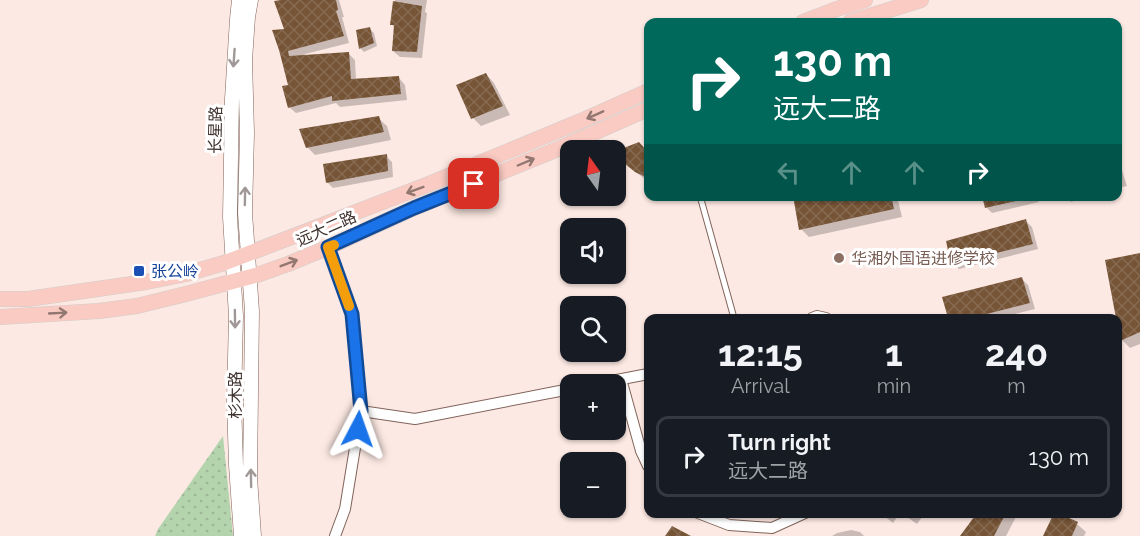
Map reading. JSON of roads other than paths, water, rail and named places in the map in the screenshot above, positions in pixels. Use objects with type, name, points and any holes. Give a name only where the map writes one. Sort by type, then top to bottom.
[{"type":"main road","name":"长星路","points":[[232,260],[230,217],[232,99],[239,0]]},
{"type":"main road","name":"长星路","points":[[249,254],[245,213],[247,134],[245,60],[250,0]]},
{"type":"main road","points":[[813,18],[865,0]]},
{"type":"main road","points":[[863,18],[921,0]]},
{"type":"main road","name":"远大二路","points":[[0,299],[28,299],[146,282],[186,274],[232,260],[429,184],[644,93]]},
{"type":"main road","name":"远大二路","points":[[0,316],[99,311],[138,306],[250,277],[288,264],[644,111]]},
{"type":"main road","name":"杉木路","points":[[249,254],[252,311],[250,477],[254,535]]},
{"type":"main road","name":"杉木路","points":[[232,260],[236,316],[235,422],[254,535]]},
{"type":"street","points":[[328,247],[352,314],[361,411],[345,509],[334,536]]},
{"type":"street","points":[[626,378],[644,375]]},
{"type":"street","points":[[361,411],[415,419],[560,391]]},
{"type":"street","points":[[626,397],[644,457]]},
{"type":"street","points":[[711,518],[729,525],[772,528],[795,518]]},
{"type":"lane","points":[[701,201],[733,314]]},
{"type":"place","name":"华湘外国语进修学校","points":[[839,258]]},
{"type":"place","name":"张公岭","points":[[139,271]]}]
